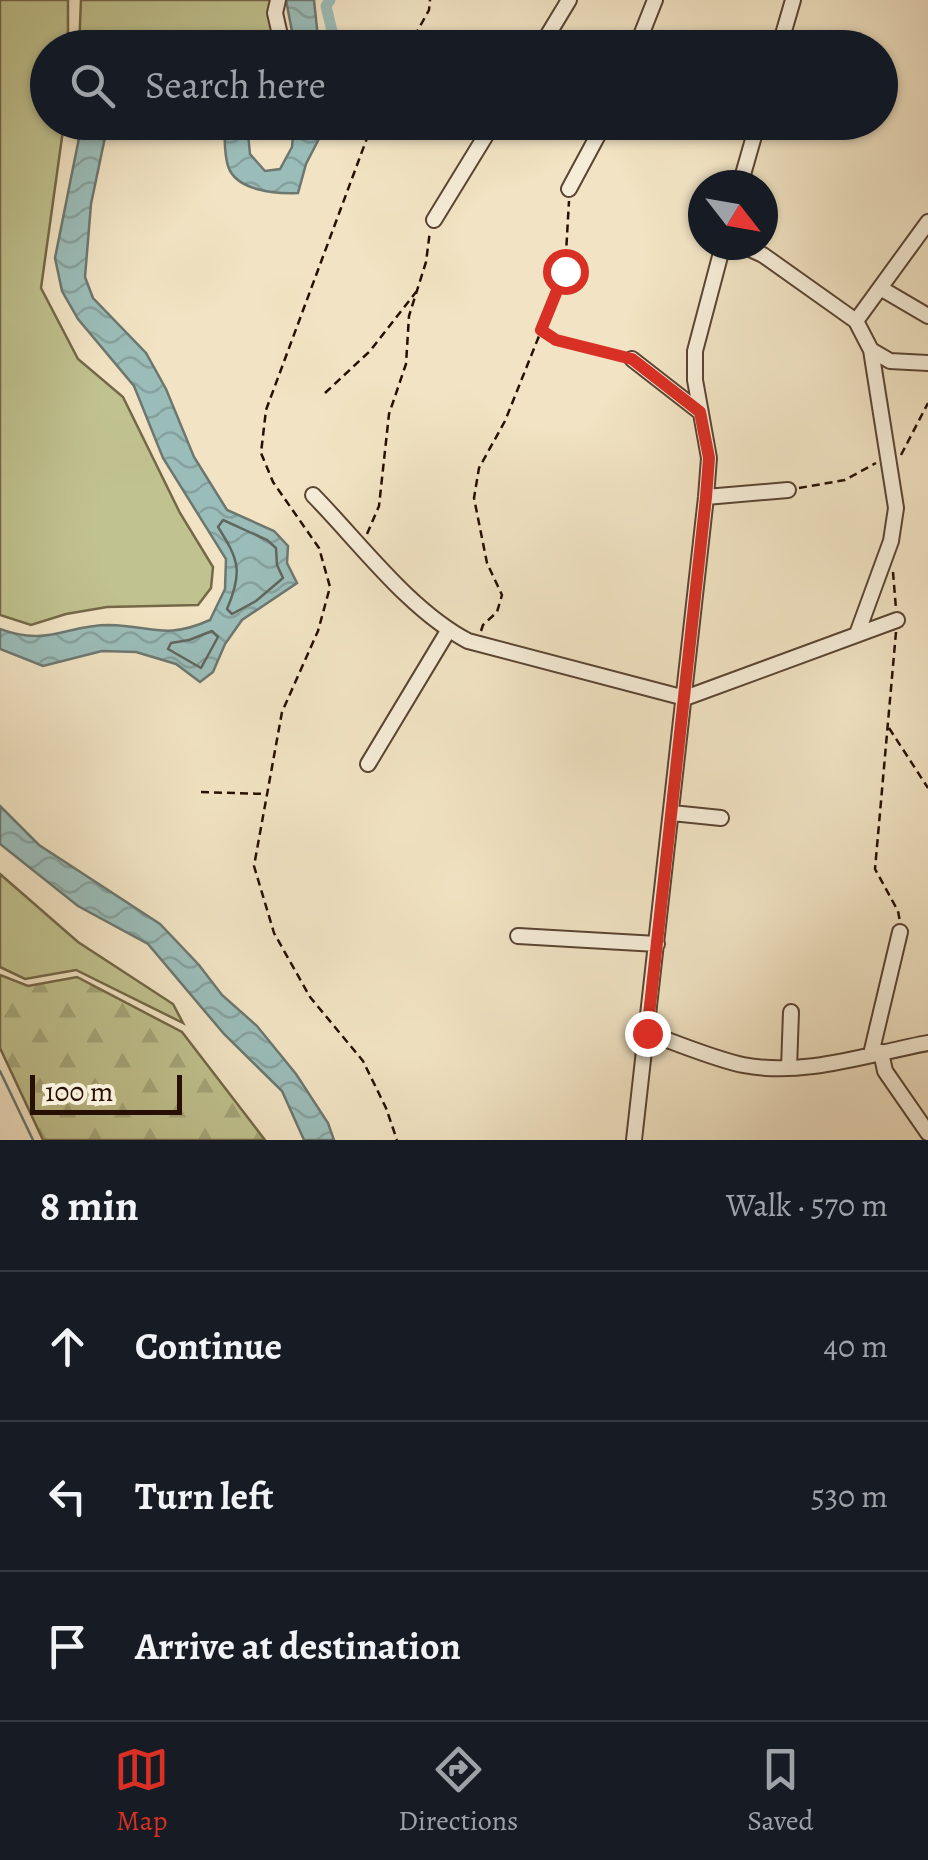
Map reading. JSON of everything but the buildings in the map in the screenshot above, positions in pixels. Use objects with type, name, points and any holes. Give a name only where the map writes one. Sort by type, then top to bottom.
[{"type":"street","points":[[278,0],[275,13],[278,30]]},
{"type":"street","points":[[551,30],[569,0]]},
{"type":"street","points":[[644,30],[656,0]]},
{"type":"street","points":[[784,30],[793,0]]},
{"type":"street","points":[[434,220],[483,140]]},
{"type":"street","points":[[569,189],[595,140]]},
{"type":"street","points":[[744,170],[753,140]]},
{"type":"street","points":[[856,321],[928,222]]},
{"type":"street","points":[[634,1140],[706,497],[709,458],[694,380],[695,351],[718,260]]},
{"type":"street","points":[[770,260],[856,321],[871,350],[896,508],[891,541],[857,634]]},
{"type":"street","points":[[882,289],[928,316]]},
{"type":"street","points":[[871,350],[890,360],[928,363]]},
{"type":"street","points":[[632,359],[700,412]]},
{"type":"street","points":[[706,497],[788,490]]},
{"type":"street","points":[[313,495],[426,613],[448,630],[479,644],[686,698],[897,620]]},
{"type":"street","points":[[368,764],[448,630]]},
{"type":"street","points":[[672,812],[721,818]]},
{"type":"street","points":[[900,932],[876,1053],[928,1133]]},
{"type":"street","points":[[518,936],[657,944]]},
{"type":"street","points":[[789,1068],[791,1012]]},
{"type":"street","points":[[647,1033],[742,1064],[789,1068],[812,1067],[928,1043]]},
{"type":"path","points":[[418,30],[430,0]]},
{"type":"path","points":[[366,140],[266,410],[261,454],[274,482],[320,548],[330,586],[318,631],[282,712],[254,866],[274,934],[310,997],[363,1061],[397,1140]]},
{"type":"path","points":[[479,644],[483,625],[497,612],[502,595],[487,563],[474,498],[479,468],[505,421],[565,271],[569,189]]},
{"type":"path","points":[[362,546],[379,506],[389,414],[406,364],[409,316],[434,220]]},
{"type":"path","points":[[325,393],[370,350],[417,290]]},
{"type":"path","points":[[541,330],[556,340],[632,359]]},
{"type":"path","points":[[890,474],[928,403]]},
{"type":"path","points":[[788,490],[845,480],[888,457]]},
{"type":"path","points":[[891,541],[897,620],[875,869],[898,911],[900,932]]},
{"type":"path","points":[[888,727],[928,788]]},
{"type":"path","points":[[201,792],[267,794]]},
{"type":"green space","points":[[0,0],[68,0],[68,30],[30,30],[30,140],[62,140],[41,288],[78,359],[123,397],[180,513],[213,567],[211,588],[198,605],[107,607],[31,625],[0,615]]},
{"type":"green space","points":[[81,0],[272,0],[272,30],[80,30]]},
{"type":"green space","points":[[0,874],[78,942],[173,1004],[183,1023],[76,970],[25,979],[0,967]]},
{"type":"green space","points":[[0,975],[28,986],[77,977],[182,1032],[265,1140],[43,1140],[0,1048]]},
{"type":"water","points":[[286,0],[314,0],[317,30],[292,30]]},
{"type":"water","points":[[79,140],[104,140],[91,204],[85,277],[93,298],[146,353],[166,389],[194,457],[227,510],[274,531],[288,546],[287,563],[297,583],[242,620],[225,644],[213,672],[200,682],[176,664],[136,652],[102,651],[43,666],[0,649],[0,629],[44,636],[109,625],[170,631],[195,626],[210,620],[225,589],[226,559],[163,458],[134,386],[78,319],[62,291],[55,258]]},
{"type":"water","points":[[225,140],[249,140],[250,154],[265,171],[280,169],[293,140],[318,140],[298,193],[248,186],[232,174]]},
{"type":"water","points":[[0,806],[39,845],[160,924],[222,995],[257,1026],[296,1074],[328,1123],[334,1140],[304,1140],[282,1091],[224,1034],[148,944],[78,906],[0,844]]},
{"type":"waterway","points":[[330,0],[326,6],[332,30]]},
{"type":"waterway","points":[[0,1071],[33,1140]]},
{"type":"route","points":[[565,271],[541,330],[556,340],[632,359],[700,412],[709,458],[647,1033]]}]
